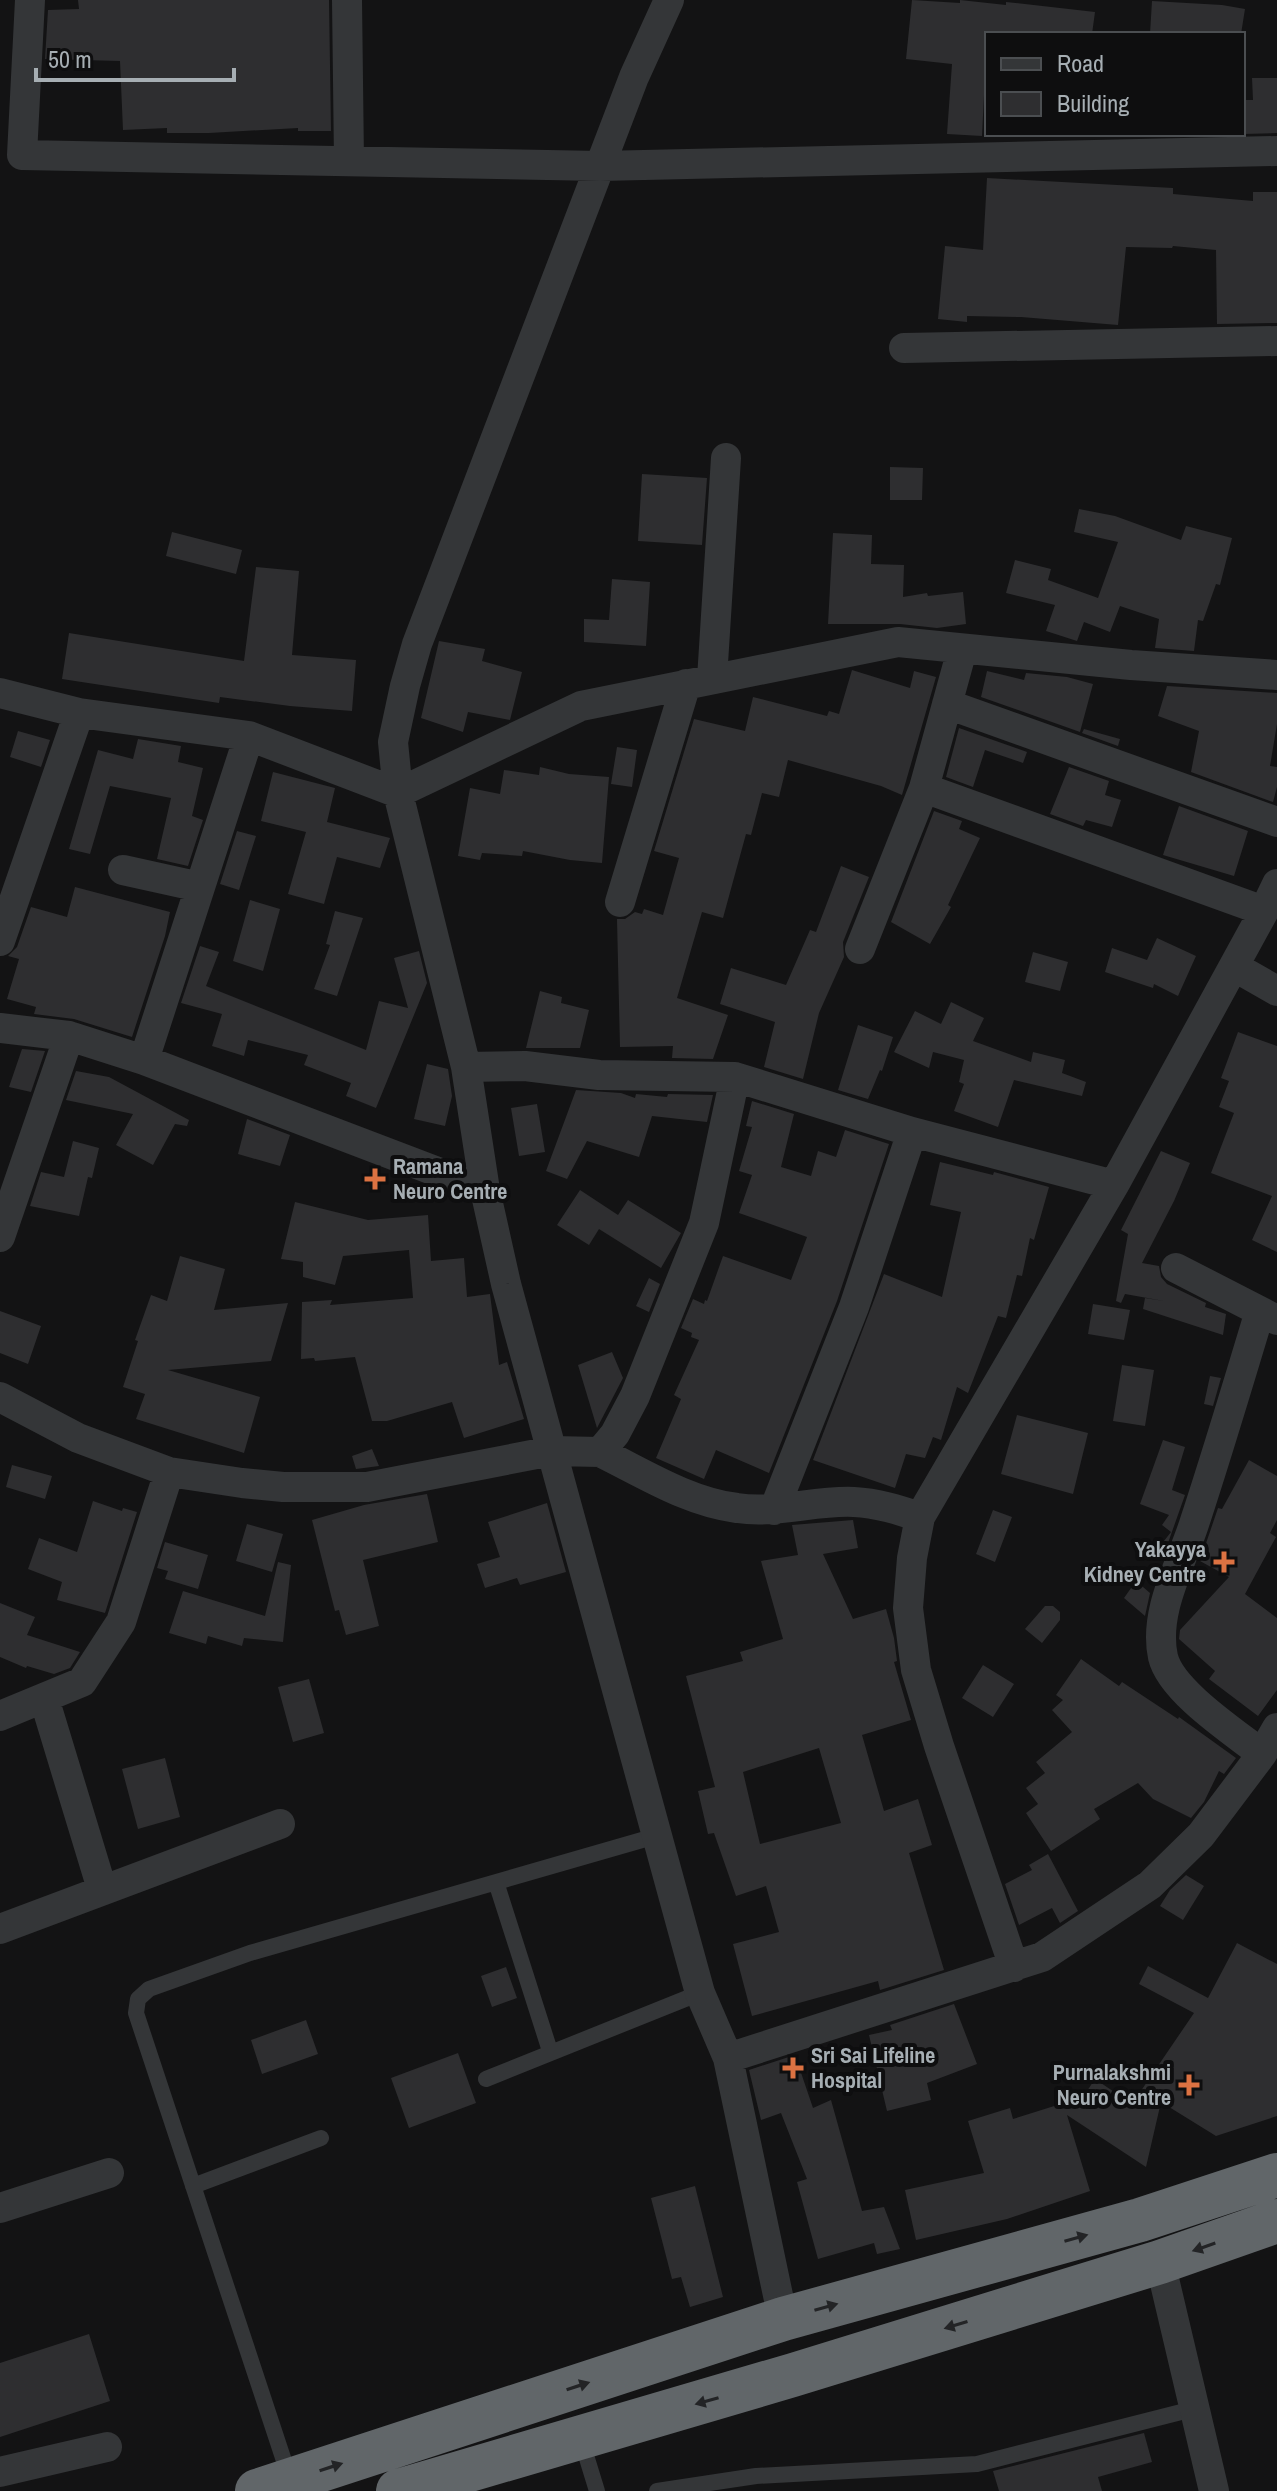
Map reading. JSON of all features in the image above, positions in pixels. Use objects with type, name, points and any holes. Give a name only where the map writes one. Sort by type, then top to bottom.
[{"type":"highway","points":[[274,2486],[783,2319],[1140,2220],[1277,2175]]},
{"type":"highway","points":[[398,2491],[1160,2262],[1277,2221]]},
{"type":"street","points":[[30,0],[11,154],[600,166],[1277,151]]},
{"type":"street","points":[[347,0],[349,161]]},
{"type":"street","points":[[669,0],[634,77],[417,644],[393,742],[398,793],[466,1067],[485,1190],[506,1284],[700,1993],[728,2058],[783,2319]]},
{"type":"street","points":[[904,348],[1277,341]]},
{"type":"street","points":[[620,902],[699,682],[726,458]]},
{"type":"street","points":[[0,693],[79,713],[249,736],[398,793],[581,706],[898,642],[962,650],[1276,667]]},
{"type":"street","points":[[860,949],[924,788],[962,650]]},
{"type":"street","points":[[947,704],[1277,822]]},
{"type":"street","points":[[0,941],[79,713]]},
{"type":"street","points":[[144,1060],[249,736]]},
{"type":"street","points":[[924,788],[1271,898],[1114,1185],[920,1517],[912,1558],[908,1608],[916,1670],[1014,1967]]},
{"type":"street","points":[[123,870],[200,887]]},
{"type":"street","points":[[1235,967],[1277,991]]},
{"type":"street","points":[[0,1028],[69,1036],[144,1060],[485,1190]]},
{"type":"street","points":[[0,1237],[69,1036]]},
{"type":"street","points":[[466,1067],[525,1066],[599,1075],[735,1077],[912,1132],[1114,1185]]},
{"type":"street","points":[[600,1452],[615,1434],[635,1396],[704,1223],[735,1077]]},
{"type":"street","points":[[774,1510],[854,1307],[912,1132]]},
{"type":"street","points":[[728,2058],[1042,1957],[1150,1885],[1201,1835],[1273,1737],[1177,1685],[1164,1658],[1162,1632],[1168,1597],[1268,1315],[1176,1268]]},
{"type":"street","points":[[2,1407],[169,1472],[283,1487],[367,1487],[552,1451],[600,1452],[681,1492],[736,1508],[774,1510],[854,1502],[888,1506],[920,1517]]},
{"type":"street","points":[[0,1716],[82,1682],[121,1622],[169,1472]]},
{"type":"street","points":[[44,1698],[102,1889]]},
{"type":"street","points":[[0,1929],[280,1824]]},
{"type":"street","points":[[0,2208],[109,2173]]},
{"type":"street","points":[[1160,2262],[1214,2491]]},
{"type":"street","points":[[0,2472],[107,2447]]},
{"type":"lane","points":[[274,2486],[193,2186],[136,2013],[138,1999],[149,1989],[250,1953],[656,1836]]},
{"type":"lane","points":[[496,1882],[550,2051]]},
{"type":"lane","points":[[486,2079],[700,1993]]},
{"type":"lane","points":[[193,2186],[321,2138]]},
{"type":"lane","points":[[657,2491],[756,2476],[977,2464],[1193,2409]]},
{"type":"lane","points":[[581,2438],[597,2491]]},
{"type":"building","points":[[78,0],[329,0],[331,131],[298,131],[298,128],[209,133],[167,133],[167,128],[123,130],[120,61],[45,59],[48,10],[79,9]]},
{"type":"building","points":[[912,0],[960,3],[960,0],[1006,5],[1006,2],[1095,12],[1092,32],[985,32],[982,136],[947,134],[952,64],[906,59]]},
{"type":"building","points":[[1152,1],[1245,9],[1241,32],[1150,32]]},
{"type":"building","points":[[1252,78],[1277,78],[1277,133],[1245,134],[1245,100],[1253,100]]},
{"type":"building","points":[[987,178],[1173,188],[1173,194],[1253,201],[1253,192],[1277,192],[1277,323],[1217,324],[1216,250],[1173,246],[1126,247],[1118,325],[1021,317],[967,316],[967,322],[938,319],[945,246],[983,250]]},
{"type":"building","points":[[890,467],[923,468],[922,500],[890,500]]},
{"type":"building","points":[[642,474],[707,478],[702,545],[638,541]]},
{"type":"building","points":[[1079,509],[1115,516],[1181,540],[1186,526],[1232,538],[1220,585],[1216,584],[1203,621],[1198,620],[1194,651],[1155,648],[1159,619],[1120,606],[1110,632],[1084,622],[1077,641],[1046,631],[1055,605],[1006,593],[1015,560],[1051,569],[1048,580],[1098,598],[1118,542],[1074,532]]},
{"type":"building","points":[[172,532],[242,550],[236,574],[166,556]]},
{"type":"building","points":[[833,533],[872,535],[871,564],[904,565],[903,597],[963,592],[966,624],[937,628],[900,624],[828,624]]},
{"type":"building","points":[[256,567],[299,571],[292,655],[356,660],[352,711],[220,697],[219,703],[62,679],[69,633],[244,661]]},
{"type":"building","points":[[612,579],[650,582],[646,646],[584,642],[584,619],[609,620]]},
{"type":"building","points":[[439,641],[485,649],[482,661],[522,672],[510,720],[468,712],[463,732],[421,718]]},
{"type":"building","points":[[852,670],[910,688],[914,671],[936,677],[902,795],[881,786],[788,760],[779,797],[762,793],[751,835],[746,834],[723,918],[702,912],[677,998],[728,1015],[713,1059],[672,1058],[673,1046],[620,1047],[617,919],[625,919],[635,912],[642,914],[644,909],[663,915],[679,858],[654,851],[694,719],[745,731],[753,697],[827,716],[829,711],[839,714]]},
{"type":"building","points":[[987,671],[1024,680],[1026,673],[1067,677],[1093,684],[1080,732],[981,697]]},
{"type":"building","points":[[1167,686],[1277,693],[1277,724],[1270,766],[1277,767],[1273,802],[1191,772],[1199,731],[1158,716]]},
{"type":"building","points":[[959,728],[1027,752],[1023,763],[985,750],[973,787],[946,777]]},
{"type":"building","points":[[1084,729],[1120,739],[1118,746],[1082,733]]},
{"type":"building","points":[[18,731],[50,740],[41,767],[10,757]]},
{"type":"building","points":[[138,739],[181,746],[178,762],[203,768],[192,816],[203,820],[188,866],[157,859],[171,798],[110,786],[90,854],[69,849],[98,750],[133,759]]},
{"type":"building","points":[[617,747],[637,750],[632,787],[611,784]]},
{"type":"building","points":[[540,767],[569,774],[609,777],[602,863],[523,851],[522,856],[482,853],[480,860],[458,856],[470,788],[500,794],[504,770],[539,775]]},
{"type":"building","points":[[1069,767],[1109,781],[1105,795],[1121,800],[1112,827],[1086,820],[1083,826],[1050,814]]},
{"type":"building","points":[[273,772],[335,788],[327,822],[390,838],[380,868],[337,857],[324,904],[288,894],[306,832],[261,821]]},
{"type":"building","points":[[1179,806],[1248,831],[1234,876],[1163,855]]},
{"type":"building","points":[[934,811],[962,821],[959,829],[980,838],[948,905],[951,907],[930,944],[891,922]]},
{"type":"building","points":[[237,831],[256,836],[239,890],[220,884]]},
{"type":"building","points":[[841,866],[869,877],[843,942],[844,957],[819,1013],[803,1079],[764,1067],[775,1022],[720,1004],[731,968],[786,985],[810,930],[816,932]]},
{"type":"building","points":[[75,887],[170,912],[132,1037],[74,1019],[34,1014],[36,1007],[7,999],[19,959],[8,956],[17,947],[31,907],[67,917]]},
{"type":"building","points":[[250,900],[280,909],[263,971],[233,961]]},
{"type":"building","points":[[335,911],[363,918],[337,996],[314,989],[330,945],[326,944]]},
{"type":"building","points":[[1157,938],[1196,956],[1178,996],[1154,984],[1153,988],[1105,972],[1112,948],[1147,960]]},
{"type":"building","points":[[200,946],[219,952],[206,986],[366,1050],[379,1001],[408,1008],[394,958],[419,951],[427,983],[376,1108],[346,1096],[351,1083],[304,1065],[308,1055],[248,1040],[244,1056],[212,1046],[222,1014],[181,1003]]},
{"type":"building","points":[[1033,952],[1068,962],[1060,991],[1025,982]]},
{"type":"building","points":[[540,991],[562,997],[561,1003],[589,1010],[580,1048],[526,1048]]},
{"type":"building","points":[[951,1002],[984,1018],[973,1041],[1031,1062],[1033,1052],[1065,1060],[1062,1073],[1086,1082],[1082,1096],[1014,1080],[998,1127],[954,1111],[964,1084],[959,1082],[964,1060],[933,1052],[929,1068],[894,1052],[915,1011],[941,1024]]},
{"type":"building","points":[[858,1025],[893,1037],[882,1071],[868,1099],[838,1090]]},
{"type":"building","points":[[1238,1032],[1277,1046],[1277,1252],[1252,1240],[1272,1196],[1211,1173],[1234,1113],[1219,1107],[1229,1081],[1221,1078]]},
{"type":"building","points":[[22,1049],[45,1051],[31,1092],[9,1087]]},
{"type":"building","points":[[427,1064],[448,1069],[452,1096],[445,1126],[414,1119]]},
{"type":"building","points":[[76,1071],[109,1077],[189,1120],[187,1126],[175,1124],[153,1165],[116,1145],[133,1114],[66,1100]]},
{"type":"building","points":[[576,1090],[621,1093],[635,1098],[636,1094],[667,1097],[668,1094],[713,1095],[707,1122],[652,1116],[639,1157],[587,1141],[567,1179],[546,1171]]},
{"type":"building","points":[[752,1101],[794,1114],[781,1167],[811,1176],[818,1151],[836,1157],[845,1130],[889,1144],[837,1301],[769,1473],[716,1450],[704,1479],[656,1458],[681,1399],[674,1395],[699,1340],[681,1328],[693,1299],[704,1304],[707,1301],[723,1256],[791,1280],[807,1237],[739,1213],[752,1175],[739,1171],[752,1127],[746,1126]]},
{"type":"building","points":[[537,1104],[545,1152],[519,1156],[511,1108]]},
{"type":"building","points":[[247,1119],[290,1135],[280,1166],[238,1154]]},
{"type":"building","points":[[73,1141],[99,1148],[79,1216],[30,1206],[41,1172],[64,1177]]},
{"type":"building","points":[[1161,1151],[1190,1163],[1142,1263],[1159,1266],[1161,1277],[1167,1284],[1206,1303],[1205,1307],[1226,1314],[1223,1335],[1143,1309],[1145,1298],[1164,1301],[1125,1294],[1121,1303],[1116,1301],[1128,1234],[1121,1230]]},
{"type":"building","points":[[940,1162],[1049,1187],[1034,1240],[1030,1238],[1022,1276],[1017,1275],[1006,1318],[998,1316],[968,1393],[957,1387],[941,1440],[933,1437],[925,1458],[906,1454],[895,1488],[813,1460],[884,1274],[942,1297],[961,1212],[930,1205]]},
{"type":"building","points":[[580,1190],[618,1215],[628,1200],[681,1233],[661,1268],[599,1229],[589,1245],[557,1225]]},
{"type":"building","points":[[295,1202],[368,1220],[428,1215],[431,1261],[464,1258],[467,1297],[490,1294],[499,1365],[507,1362],[524,1419],[464,1438],[452,1402],[387,1421],[372,1421],[355,1357],[315,1361],[314,1358],[301,1359],[302,1302],[332,1300],[330,1305],[413,1298],[409,1250],[343,1256],[335,1285],[303,1277],[303,1262],[281,1259]]},
{"type":"building","points":[[180,1256],[225,1269],[214,1310],[288,1303],[271,1361],[168,1370],[260,1397],[244,1453],[136,1419],[145,1394],[123,1387],[151,1295],[167,1301]]},
{"type":"building","points":[[649,1278],[660,1284],[649,1312],[636,1306]]},
{"type":"building","points":[[1093,1304],[1130,1310],[1124,1340],[1088,1334]]},
{"type":"building","points":[[0,1311],[41,1326],[28,1364],[0,1353]]},
{"type":"building","points":[[612,1352],[623,1378],[597,1428],[578,1365]]},
{"type":"building","points":[[1122,1365],[1154,1370],[1145,1426],[1113,1421]]},
{"type":"building","points":[[1210,1376],[1221,1378],[1213,1406],[1204,1404]]},
{"type":"building","points":[[1017,1415],[1088,1433],[1073,1494],[1001,1474]]},
{"type":"building","points":[[1163,1440],[1185,1447],[1172,1490],[1185,1495],[1168,1543],[1164,1541],[1171,1532],[1162,1525],[1169,1515],[1140,1504]]},
{"type":"building","points":[[372,1449],[379,1466],[356,1469],[352,1456]]},
{"type":"building","points":[[1249,1460],[1277,1476],[1277,1520],[1270,1533],[1276,1537],[1245,1594],[1277,1618],[1277,1690],[1258,1716],[1209,1679],[1215,1671],[1179,1639],[1180,1630],[1229,1577],[1200,1561],[1218,1508],[1222,1509]]},
{"type":"building","points":[[12,1465],[52,1476],[45,1499],[6,1487]]},
{"type":"building","points":[[427,1494],[438,1542],[363,1560],[379,1626],[346,1635],[339,1610],[335,1611],[312,1520],[364,1505]]},
{"type":"building","points":[[93,1501],[122,1511],[123,1508],[137,1512],[105,1613],[57,1600],[62,1582],[28,1569],[39,1538],[77,1552]]},
{"type":"building","points":[[547,1503],[566,1572],[520,1585],[517,1578],[485,1588],[477,1564],[500,1557],[488,1522]]},
{"type":"building","points":[[993,1510],[1012,1517],[995,1562],[976,1554]]},
{"type":"building","points":[[853,1520],[858,1548],[823,1554],[853,1619],[886,1609],[894,1638],[897,1661],[894,1662],[911,1720],[862,1735],[884,1811],[918,1799],[932,1845],[909,1853],[944,1970],[880,1990],[878,1981],[752,2016],[733,1944],[779,1932],[766,1886],[736,1896],[714,1833],[708,1834],[698,1791],[715,1787],[686,1676],[743,1661],[740,1652],[783,1639],[761,1561],[798,1555],[792,1525]],"holes":[[[819,1748],[841,1823],[760,1844],[743,1772]]]},
{"type":"building","points":[[247,1524],[283,1534],[272,1572],[236,1561]]},
{"type":"building","points":[[165,1542],[208,1555],[198,1589],[165,1579],[168,1571],[157,1568]]},
{"type":"building","points":[[278,1562],[291,1565],[283,1642],[244,1638],[242,1646],[208,1636],[206,1644],[169,1633],[183,1591],[265,1616]]},
{"type":"building","points":[[1136,1581],[1150,1593],[1145,1616],[1124,1598]]},
{"type":"building","points":[[0,1603],[35,1617],[27,1635],[80,1652],[70,1668],[54,1674],[26,1668],[0,1657]]},
{"type":"building","points":[[1045,1606],[1053,1606],[1060,1612],[1060,1620],[1042,1643],[1025,1629]]},
{"type":"building","points":[[1081,1659],[1119,1686],[1122,1682],[1179,1717],[1236,1758],[1224,1774],[1219,1771],[1204,1802],[1191,1818],[1153,1799],[1138,1783],[1094,1809],[1100,1819],[1051,1851],[1026,1813],[1038,1804],[1026,1788],[1045,1773],[1036,1762],[1072,1732],[1052,1710],[1063,1700],[1056,1695]]},
{"type":"building","points":[[983,1665],[1014,1684],[993,1717],[962,1698]]},
{"type":"building","points":[[309,1679],[324,1733],[293,1742],[278,1687]]},
{"type":"building","points":[[165,1758],[180,1817],[138,1829],[122,1769]]},
{"type":"building","points":[[1048,1854],[1078,1911],[1060,1923],[1052,1908],[1019,1925],[1005,1884],[1032,1870],[1029,1865]]},
{"type":"building","points":[[1186,1875],[1204,1886],[1183,1920],[1160,1906],[1170,1890]]},
{"type":"building","points":[[1237,1943],[1277,1964],[1277,2116],[1216,2136],[1161,2102],[1146,2167],[1067,2115],[1090,2191],[1007,2219],[916,2240],[905,2190],[984,2173],[968,2121],[1010,2108],[1013,2119],[1083,2097],[1095,2079],[1132,2104],[1194,2013],[1139,1984],[1148,1966],[1208,1998]]},
{"type":"building","points":[[506,1967],[517,1998],[492,2007],[481,1976]]},
{"type":"building","points":[[954,2004],[977,2064],[927,2083],[931,2100],[887,2111],[869,2035],[892,2030],[890,2025]]},
{"type":"building","points":[[306,2020],[318,2054],[262,2074],[251,2040]]},
{"type":"building","points":[[458,2053],[476,2103],[409,2128],[391,2078]]},
{"type":"building","points":[[795,2055],[813,2108],[831,2100],[862,2211],[884,2207],[900,2249],[877,2254],[874,2243],[818,2259],[797,2182],[807,2179],[781,2113],[761,2120],[749,2070]]},
{"type":"building","points":[[695,2186],[723,2297],[690,2307],[681,2277],[672,2279],[651,2198]]},
{"type":"building","points":[[89,2334],[110,2401],[0,2437],[0,2363]]},
{"type":"building","points":[[1144,2433],[1152,2462],[1098,2477],[1102,2491],[999,2491],[993,2471]]},
{"type":"place","name":"Ramana Neuro Centre","points":[[375,1179]]},
{"type":"place","name":"Yakayya Kidney Centre","points":[[1224,1562]]},
{"type":"place","name":"Sri Sai Lifeline Hospital","points":[[793,2068]]},
{"type":"place","name":"Purnalakshmi Neuro Centre","points":[[1189,2085]]}]
